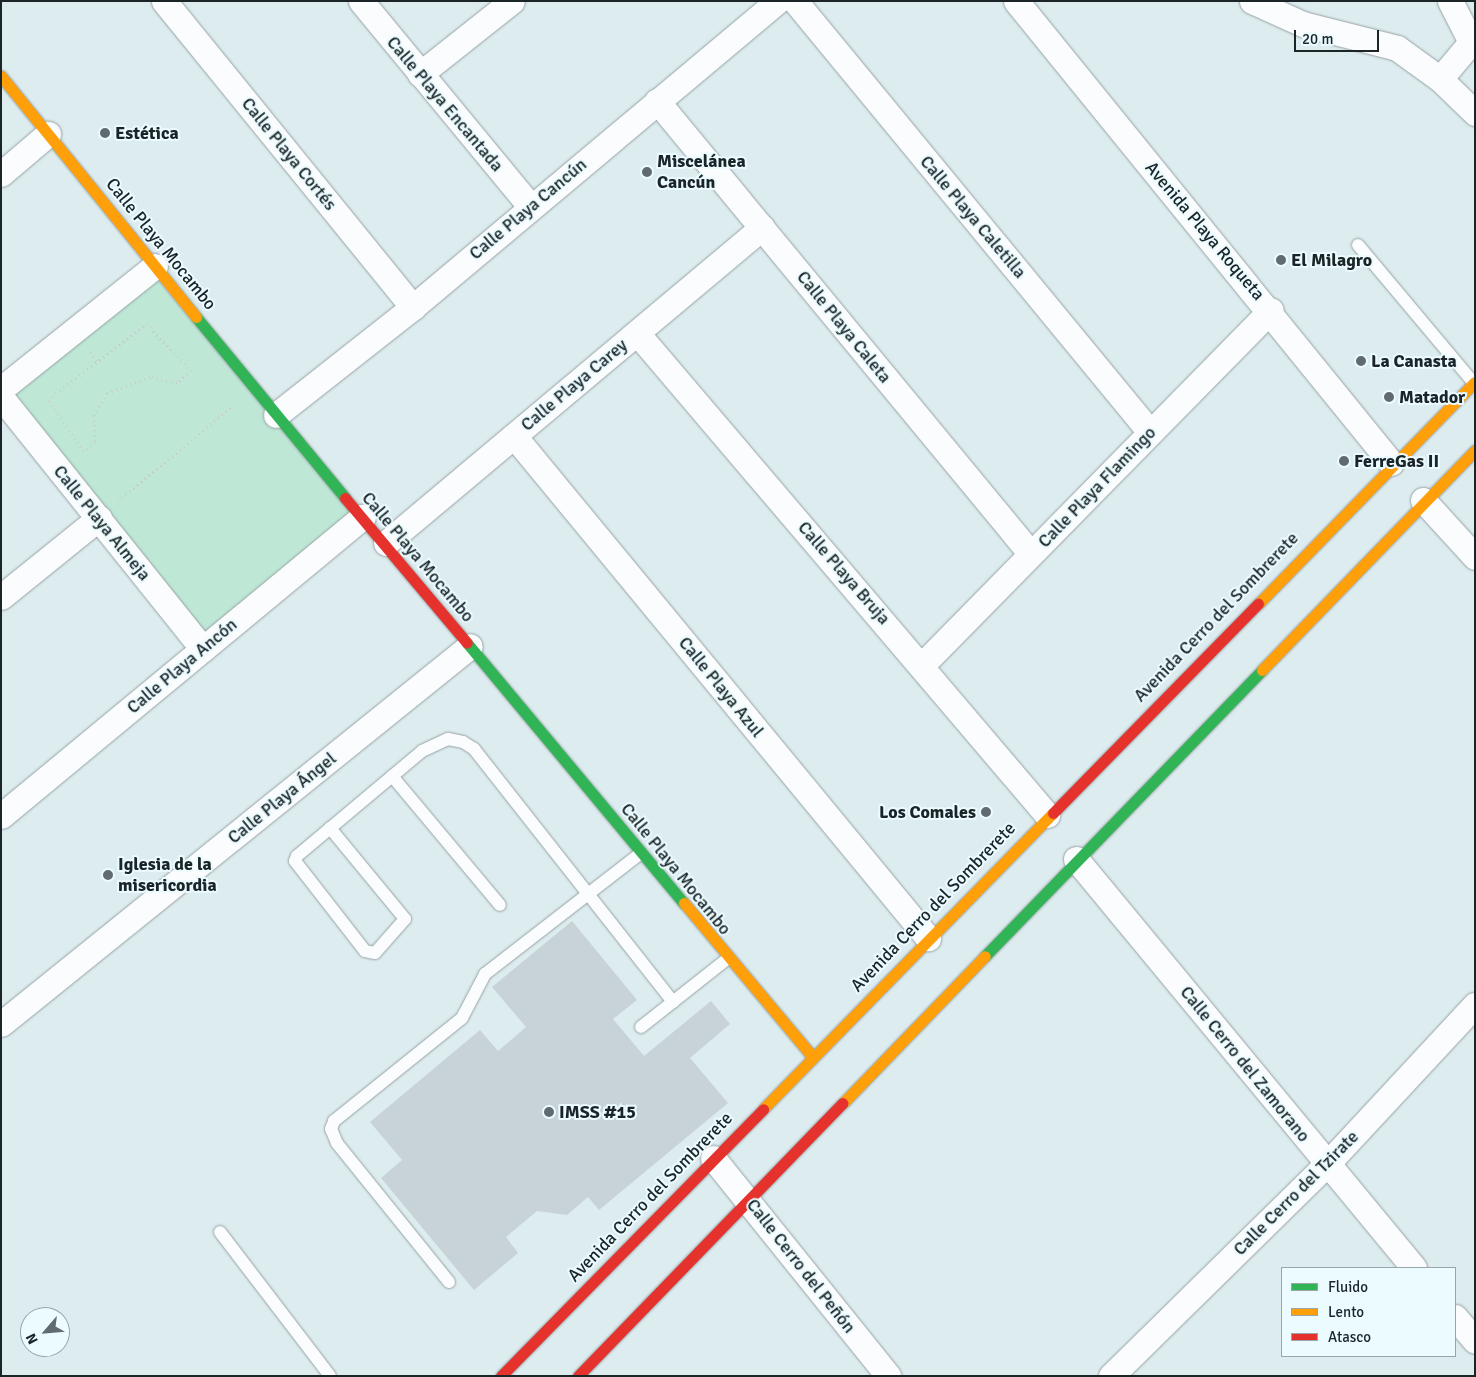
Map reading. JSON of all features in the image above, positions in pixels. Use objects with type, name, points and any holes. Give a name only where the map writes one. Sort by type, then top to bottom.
[{"type":"main road","name":"Calle Playa Mocambo","points":[[1,76],[256,387],[276,415],[386,543],[727,959],[812,1056]]},
{"type":"main road","name":"Avenida Cerro del Sombrerete","points":[[500,1376],[1391,463],[1475,382]]},
{"type":"main road","points":[[578,1376],[1423,500],[1475,450]]},
{"type":"street","name":"Calle Playa Cortés","points":[[164,1],[413,307]]},
{"type":"street","name":"Calle Playa Encantada","points":[[361,1],[530,206]]},
{"type":"street","points":[[420,74],[512,1]]},
{"type":"street","name":"Calle Playa Cancún","points":[[276,415],[413,307],[530,206],[778,1]]},
{"type":"street","name":"Calle Playa Caletilla","points":[[795,1],[1150,432]]},
{"type":"street","name":"Avenida Playa Roqueta","points":[[1016,1],[1271,310],[1391,463]]},
{"type":"street","points":[[1252,1],[1303,24],[1397,48],[1440,79],[1475,113]]},
{"type":"street","points":[[1440,79],[1473,43],[1450,1]]},
{"type":"street","name":"Calle Playa Caleta","points":[[657,101],[1031,554]]},
{"type":"street","points":[[1,174],[48,134]]},
{"type":"street","name":"Calle Playa Carey","points":[[386,543],[762,228]]},
{"type":"street","points":[[1,389],[155,266]]},
{"type":"street","name":"Calle Playa Flamingo","points":[[923,664],[1271,310]]},
{"type":"street","name":"Calle Playa Bruja","points":[[637,333],[923,664],[1047,815]]},
{"type":"street","name":"Calle Playa Almeja","points":[[1,397],[202,649]]},
{"type":"street","name":"Calle Playa Azul","points":[[514,436],[928,938]]},
{"type":"street","points":[[1423,500],[1475,557]]},
{"type":"street","name":"Calle Playa Ancón","points":[[1,816],[363,516]]},
{"type":"street","points":[[1,597],[98,518]]},
{"type":"street","name":"Calle Playa Ángel","points":[[1,1024],[470,646]]},
{"type":"street","name":"Calle Cerro del Zamorano","points":[[1076,859],[1413,1267]]},
{"type":"street","name":"Calle Cerro del Tzirate","points":[[1111,1376],[1327,1164],[1475,1005]]},
{"type":"street","name":"Calle Cerro del Peñón","points":[[713,1158],[749,1199],[888,1376]]},
{"type":"street","points":[[1456,1318],[1475,1341]]},
{"type":"lane","points":[[1358,245],[1475,382]]},
{"type":"lane","points":[[330,828],[405,919],[375,953],[364,951],[295,861],[330,828],[422,751],[448,739],[463,742],[474,749],[673,1002]]},
{"type":"lane","points":[[392,776],[500,905]]},
{"type":"lane","points":[[449,1282],[337,1143],[331,1129],[334,1121],[462,1018],[484,974],[641,853]]},
{"type":"lane","points":[[641,1027],[727,959]]},
{"type":"lane","points":[[220,1232],[330,1376]]},
{"type":"path","points":[[146,324],[191,370],[177,383],[150,377],[107,393],[94,415],[95,442],[84,451],[48,400],[146,324]]},
{"type":"path","points":[[98,518],[256,387]]},
{"type":"green space","points":[[154,276],[355,516],[208,639],[7,399]]},
{"type":"building","name":"IMSS #15","points":[[572,921],[637,1000],[613,1019],[644,1056],[711,1001],[730,1024],[690,1058],[728,1103],[599,1210],[588,1197],[567,1215],[537,1211],[506,1237],[518,1253],[474,1290],[381,1178],[402,1160],[370,1122],[480,1030],[498,1051],[526,1027],[492,987]]},
{"type":"traffic: fast","points":[[196,317],[345,498]]},
{"type":"traffic: fast","points":[[467,643],[684,903]]},
{"type":"traffic: fast","points":[[985,956],[1262,670]]},
{"type":"traffic: slow","points":[[1,76],[196,317]]},
{"type":"traffic: slow","points":[[1258,604],[1475,382]]},
{"type":"traffic: slow","points":[[1262,670],[1475,450]]},
{"type":"traffic: slow","points":[[763,1109],[1053,813]]},
{"type":"traffic: slow","points":[[684,903],[812,1056]]},
{"type":"traffic: slow","points":[[843,1103],[985,956]]},
{"type":"traffic: jam","points":[[345,498],[467,643]]},
{"type":"traffic: jam","points":[[1053,813],[1258,604]]},
{"type":"traffic: jam","points":[[578,1376],[843,1103]]},
{"type":"traffic: jam","points":[[501,1376],[763,1109]]},
{"type":"place","name":"Estética","points":[[105,133]]},
{"type":"place","name":"Miscelánea Cancún","points":[[647,172]]},
{"type":"place","name":"El Milagro","points":[[1281,260]]},
{"type":"place","name":"La Canasta","points":[[1361,361]]},
{"type":"place","name":"Matador","points":[[1389,397]]},
{"type":"place","name":"FerreGas II","points":[[1344,461]]},
{"type":"place","name":"Los Comales","points":[[986,812]]},
{"type":"place","name":"Iglesia de la misericordia","points":[[108,875]]},
{"type":"place","name":"IMSS #15","points":[[549,1112]]}]
